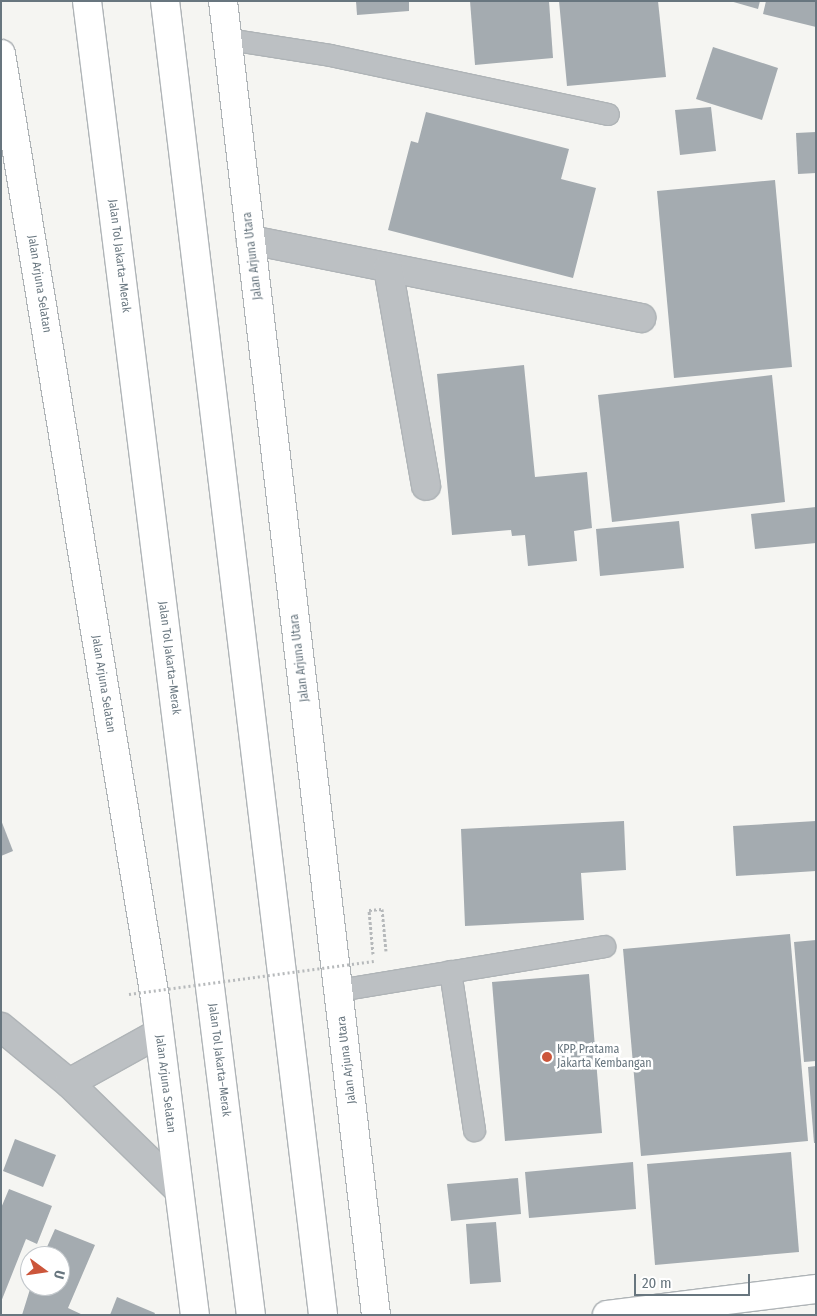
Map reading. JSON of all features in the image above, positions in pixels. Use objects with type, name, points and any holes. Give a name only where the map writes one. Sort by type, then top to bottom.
[{"type":"main road","name":"Jalan Tol Jakarta–Merak","points":[[87,1],[251,1315]]},
{"type":"main road","points":[[165,1],[323,1315]]},
{"type":"main road","name":"Jalan Arjuna Utara","points":[[223,1],[376,1315]]},
{"type":"main road","name":"Jalan Arjuna Selatan","points":[[1,54],[159,1033],[195,1315]]},
{"type":"main road","points":[[608,1315],[816,1289]]},
{"type":"street","points":[[251,240],[641,318]]},
{"type":"street","points":[[388,268],[426,486]]},
{"type":"street","points":[[1,1027],[80,1076],[179,1190]]},
{"type":"street","points":[[80,1076],[159,1033]]},
{"type":"lane","points":[[228,39],[330,55],[608,114]]},
{"type":"lane","points":[[338,990],[604,946]]},
{"type":"lane","points":[[450,972],[474,1130]]},
{"type":"path","points":[[129,994],[374,961],[369,910],[382,909],[387,958]]},
{"type":"building","points":[[356,1],[409,1],[409,11],[357,15]]},
{"type":"building","points":[[470,1],[549,1],[553,58],[475,65]]},
{"type":"building","points":[[559,1],[658,1],[666,77],[567,86]]},
{"type":"building","points":[[730,1],[760,1],[758,9]]},
{"type":"building","points":[[766,1],[816,1],[816,27],[763,14]]},
{"type":"building","points":[[713,47],[778,68],[762,120],[696,99]]},
{"type":"building","points":[[711,107],[716,151],[680,155],[675,110]]},
{"type":"building","points":[[426,112],[569,149],[561,179],[596,188],[573,278],[388,230],[411,141],[418,143]]},
{"type":"building","points":[[816,132],[816,173],[798,174],[796,133]]},
{"type":"building","points":[[775,180],[792,367],[674,378],[657,191]]},
{"type":"building","points":[[524,365],[535,477],[587,472],[592,528],[574,531],[577,561],[528,566],[525,535],[512,536],[511,530],[452,535],[437,374]]},
{"type":"building","points":[[772,375],[785,502],[612,522],[598,395]]},
{"type":"building","points":[[816,507],[816,543],[755,549],[751,514]]},
{"type":"building","points":[[679,521],[684,568],[600,576],[596,529]]},
{"type":"building","points":[[1,820],[13,851],[1,856]]},
{"type":"building","points":[[624,821],[626,870],[581,873],[584,920],[465,926],[461,829]]},
{"type":"building","points":[[816,821],[816,871],[736,876],[733,826]]},
{"type":"building","points":[[790,934],[808,1141],[641,1156],[623,949]]},
{"type":"building","points":[[816,940],[816,1061],[804,1062],[794,942]]},
{"type":"building","name":"KPP Pratama Jakarta Kembangan","points":[[589,974],[602,1133],[505,1141],[492,982]]},
{"type":"building","points":[[816,1066],[816,1143],[814,1143],[808,1067]]},
{"type":"building","points":[[15,1139],[56,1155],[43,1187],[3,1171]]},
{"type":"building","points":[[791,1152],[799,1252],[655,1265],[647,1164]]},
{"type":"building","points":[[633,1162],[636,1209],[529,1218],[525,1172]]},
{"type":"building","points":[[518,1178],[521,1214],[451,1221],[447,1184]]},
{"type":"building","points":[[9,1189],[52,1206],[37,1244],[26,1239],[23,1246],[20,1246],[20,1254],[1,1302],[1,1208]]},
{"type":"building","points":[[496,1222],[501,1282],[470,1284],[466,1224]]},
{"type":"building","points":[[55,1229],[95,1245],[68,1308],[83,1315],[22,1315],[28,1296],[70,1296],[70,1246],[47,1246]]},
{"type":"building","points":[[117,1297],[155,1313],[154,1315],[110,1315]]},
{"type":"place","name":"KPP Pratama Jakarta Kembangan","points":[[547,1057]]}]
